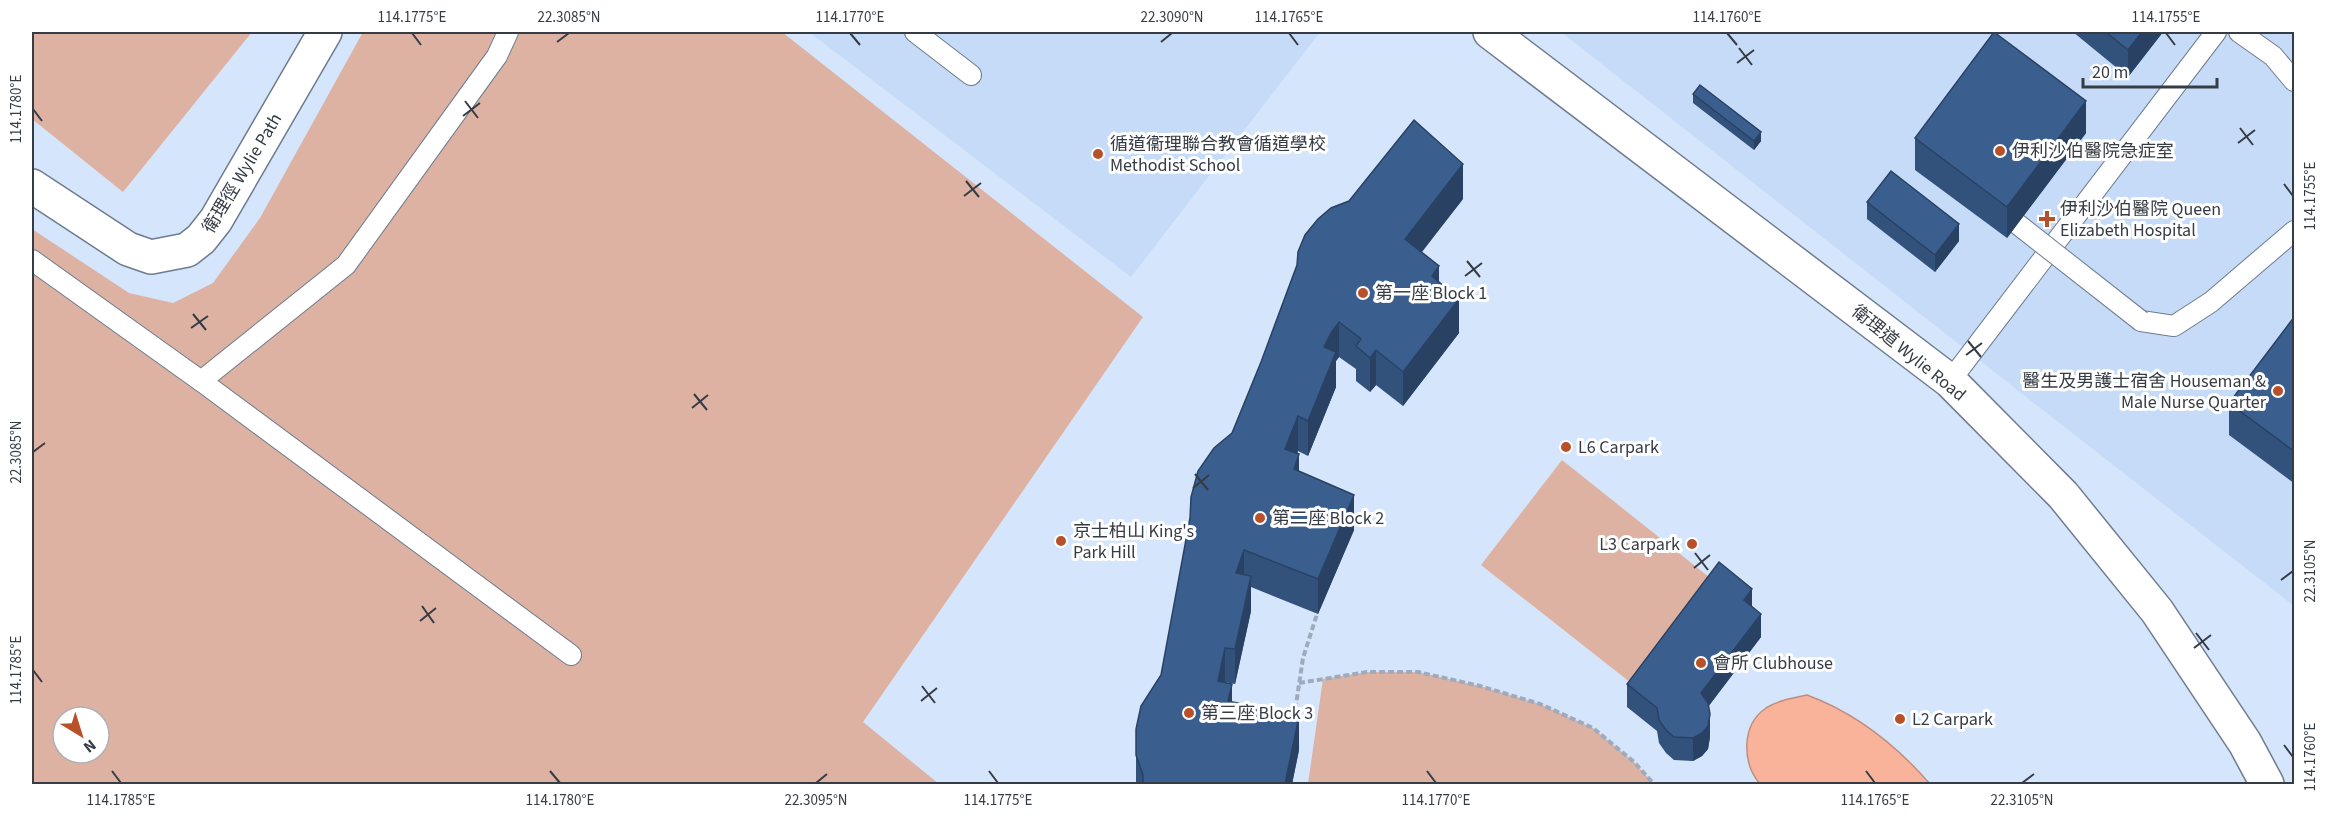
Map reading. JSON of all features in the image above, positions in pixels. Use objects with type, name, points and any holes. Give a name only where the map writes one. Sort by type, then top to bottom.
[{"type":"street","name":"衛理徑 Wylie Path","points":[[32,186],[128,249],[151,257],[187,250],[201,239],[216,220],[325,32]]},
{"type":"street","name":"衛理道 Wylie Road","points":[[1490,32],[1950,381],[2063,495],[2157,611],[2245,743],[2267,784]]},
{"type":"lane","points":[[201,381],[346,265],[497,57],[508,32]]},
{"type":"lane","points":[[915,32],[971,75]]},
{"type":"lane","points":[[1950,381],[2216,32]]},
{"type":"lane","points":[[2239,32],[2273,56],[2295,81]]},
{"type":"lane","points":[[2011,219],[2141,321],[2174,326],[2211,302],[2295,231]]},
{"type":"lane","points":[[32,260],[201,381],[571,655]]},
{"type":"path","points":[[1293,726],[1303,658],[1317,614]]},
{"type":"path","points":[[1299,683],[1367,672],[1418,672],[1480,686],[1540,704],[1593,728],[1634,762],[1654,784]]},
{"type":"shaded area","points":[[32,32],[252,32],[123,192],[32,119]]},
{"type":"shaded area","points":[[363,32],[782,32],[1143,317],[863,722],[939,784],[32,784],[32,229],[129,293],[173,303],[213,283],[260,218]]},
{"type":"shaded area","name":"循道衞理聯合教會循道學校 Methodist School","points":[[809,32],[1320,32],[1131,277]]},
{"type":"shaded area","name":"伊利沙伯醫院 Queen Elizabeth Hospital","points":[[1561,32],[2294,32],[2294,606],[2039,407]]},
{"type":"shaded area","points":[[1562,460],[1719,585],[1640,690],[1481,565]]},
{"type":"shaded area","points":[[1367,672],[1418,672],[1480,686],[1540,704],[1593,728],[1634,762],[1654,784],[1308,784],[1323,679]]},
{"type":"shaded area","points":[[1807,695],[1842,711],[1874,732],[1903,756],[1930,784],[1760,784],[1747,755],[1748,734],[1752,724],[1758,715],[1771,705]]},
{"type":"building","name":"伊利沙伯醫院急症室","points":[[1994,32],[2086,101],[2007,207],[1915,138]]},
{"type":"building","points":[[2106,32],[2142,32],[2128,50]]},
{"type":"building","points":[[1700,85],[1761,132],[1754,141],[1693,94]]},
{"type":"building","points":[[1414,120],[1463,164],[1405,239],[1439,266],[1432,276],[1459,299],[1403,372],[1376,350],[1370,358],[1356,346],[1361,339],[1339,322],[1324,347],[1336,352],[1308,421],[1298,416],[1285,449],[1299,454],[1294,469],[1354,495],[1318,579],[1244,550],[1236,573],[1251,576],[1235,649],[1225,648],[1218,681],[1232,684],[1228,701],[1299,716],[1285,784],[1143,784],[1143,775],[1136,755],[1136,729],[1141,706],[1161,675],[1190,518],[1191,497],[1198,471],[1214,448],[1232,433],[1297,265],[1298,252],[1305,235],[1331,208],[1349,201]]},
{"type":"building","points":[[1891,171],[1959,224],[1935,255],[1867,202]]},
{"type":"building","points":[[2295,316],[2295,452],[2229,403]]},
{"type":"building","name":"會所 Clubhouse","points":[[1719,562],[1752,589],[1744,600],[1761,614],[1701,693],[1708,703],[1710,714],[1708,726],[1693,738],[1674,737],[1659,720],[1657,708],[1627,684]]},
{"type":"place","name":"伊利沙伯醫院急症室","points":[[2000,151]]},
{"type":"place","name":"循道衞理聯合教會循道學校 Methodist School","points":[[1098,154]]},
{"type":"place","name":"伊利沙伯醫院 Queen Elizabeth Hospital","points":[[2047,219]]},
{"type":"place","name":"第一座 Block 1","points":[[1363,293]]},
{"type":"place","name":"醫生及男護士宿舍 Houseman & Male Nurse Quarter","points":[[2278,391]]},
{"type":"place","name":"L6 Carpark","points":[[1566,447]]},
{"type":"place","name":"第二座 Block 2","points":[[1260,518]]},
{"type":"place","name":"京士柏山 King's Park Hill","points":[[1061,541]]},
{"type":"place","name":"L3 Carpark","points":[[1692,544]]},
{"type":"place","name":"會所 Clubhouse","points":[[1701,663]]},
{"type":"place","name":"第三座 Block 3","points":[[1189,713]]},
{"type":"place","name":"L2 Carpark","points":[[1900,719]]}]
